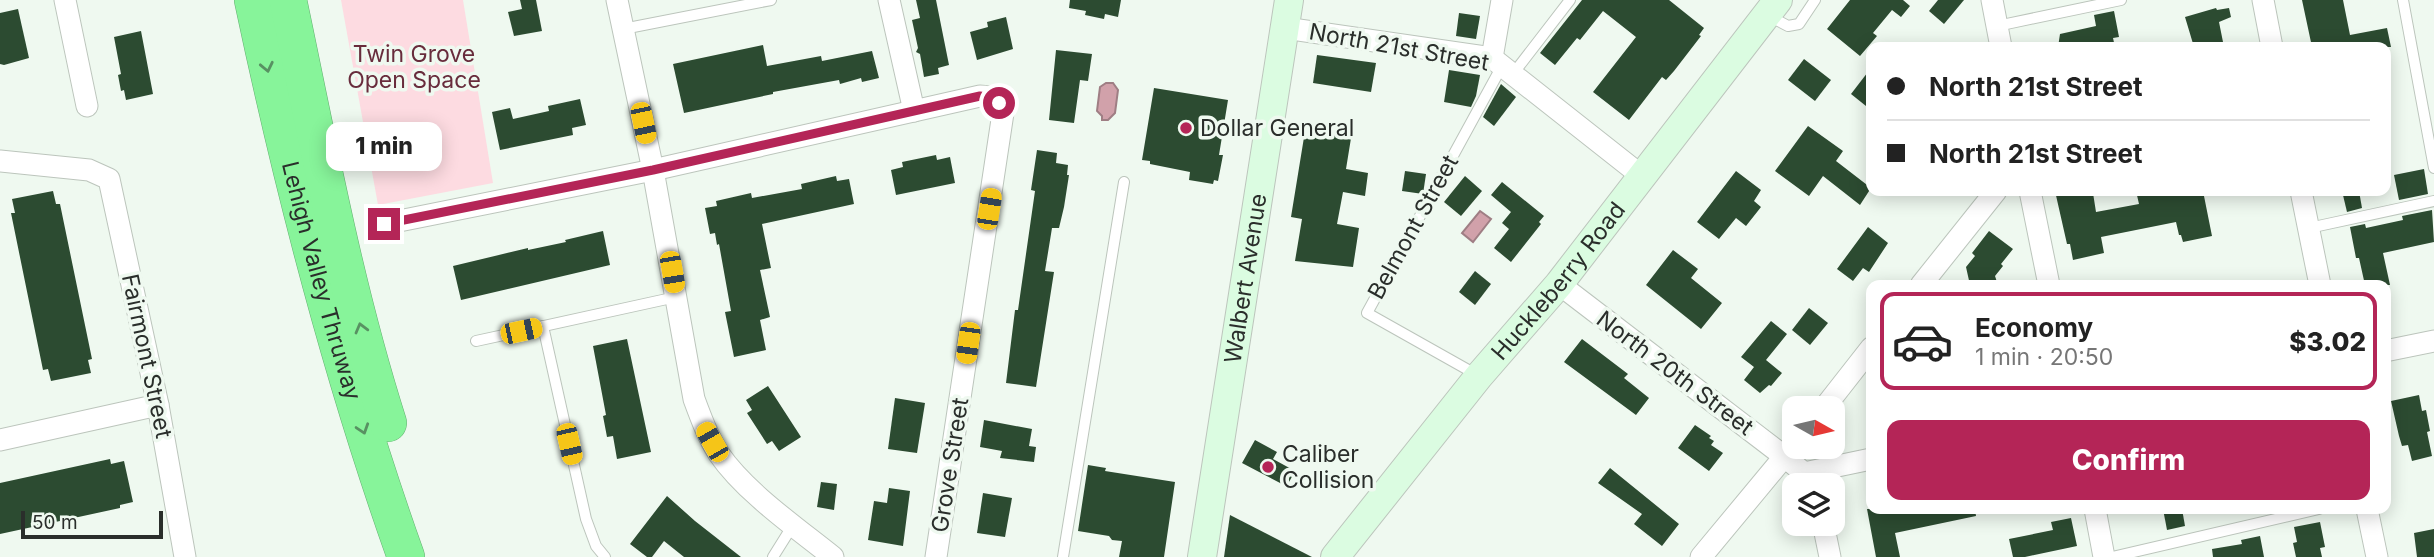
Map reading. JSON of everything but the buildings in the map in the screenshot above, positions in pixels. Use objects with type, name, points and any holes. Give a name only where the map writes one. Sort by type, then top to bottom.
[{"type":"highway","name":"Lehigh Valley Thruway","points":[[253,0],[300,208],[327,309],[406,557]]},
{"type":"highway","name":"Lehigh Valley Thruway","points":[[288,0],[355,309],[381,402],[432,557]]},
{"type":"street","points":[[65,0],[87,106]]},
{"type":"street","points":[[617,0],[653,170],[694,399],[705,428],[720,455],[739,479],[833,557]]},
{"type":"street","points":[[384,224],[653,170],[915,111],[889,0]]},
{"type":"street","name":"Walbert Avenue","points":[[1202,557],[1289,0]]},
{"type":"street","name":"Belmont Street","points":[[1502,0],[1502,66]]},
{"type":"street","points":[[1992,0],[2000,42]]},
{"type":"street","points":[[2263,0],[2271,42]]},
{"type":"street","name":"Huckleberry Road","points":[[1335,557],[1479,376],[1559,284],[1772,7]]},
{"type":"street","name":"North 21st Street","points":[[1285,28],[1502,66],[1643,177]]},
{"type":"street","name":"Grove Street","points":[[915,111],[980,96],[992,98],[999,103],[1003,113],[936,557]]},
{"type":"street","name":"Fairmont Street","points":[[0,161],[89,170],[104,175],[111,185],[158,405],[185,557]]},
{"type":"street","points":[[1925,280],[1992,196]]},
{"type":"street","points":[[2031,196],[2048,280]]},
{"type":"street","points":[[2302,196],[2319,280]]},
{"type":"street","name":"North 20th Street","points":[[1559,284],[1782,446]]},
{"type":"street","points":[[2391,350],[2434,341]]},
{"type":"street","points":[[1833,396],[1866,354]]},
{"type":"street","points":[[0,440],[158,405]]},
{"type":"street","points":[[1701,557],[1782,459]]},
{"type":"street","name":"North 20th Street","points":[[1827,473],[1866,461]]},
{"type":"street","points":[[2096,514],[2104,557]]},
{"type":"street","points":[[2368,514],[2377,557]]},
{"type":"street","points":[[1826,536],[1830,557]]},
{"type":"lane","points":[[623,30],[771,0]]},
{"type":"lane","points":[[1502,66],[1570,0]]},
{"type":"lane","points":[[1772,7],[1788,26],[1798,24],[1815,0]]},
{"type":"lane","points":[[1997,26],[2121,0]]},
{"type":"lane","points":[[2403,0],[2434,168]]},
{"type":"lane","name":"Belmont Street","points":[[1479,376],[1367,313],[1502,66]]},
{"type":"lane","points":[[1063,557],[1124,182]]},
{"type":"lane","points":[[2309,228],[2434,201]]},
{"type":"lane","points":[[476,341],[677,298]]},
{"type":"lane","points":[[543,326],[586,519],[596,546],[605,557]]},
{"type":"lane","points":[[2112,557],[2297,514]]},
{"type":"lane","points":[[773,557],[793,525]]},
{"type":"green space","name":"Twin Grove Open Space","points":[[341,0],[463,0],[493,183],[378,205]]},
{"type":"shaded area","points":[[1113,83],[1118,90],[1115,113],[1108,120],[1102,120],[1097,111],[1100,87]]},
{"type":"shaded area","points":[[1480,211],[1491,219],[1473,242],[1462,233]]},
{"type":"place","name":"Dollar General","points":[[1186,128]]},
{"type":"place","name":"Caliber Collision","points":[[1268,467]]},
{"type":"route","points":[[384,224],[653,170],[980,96],[992,98],[999,103]]}]
